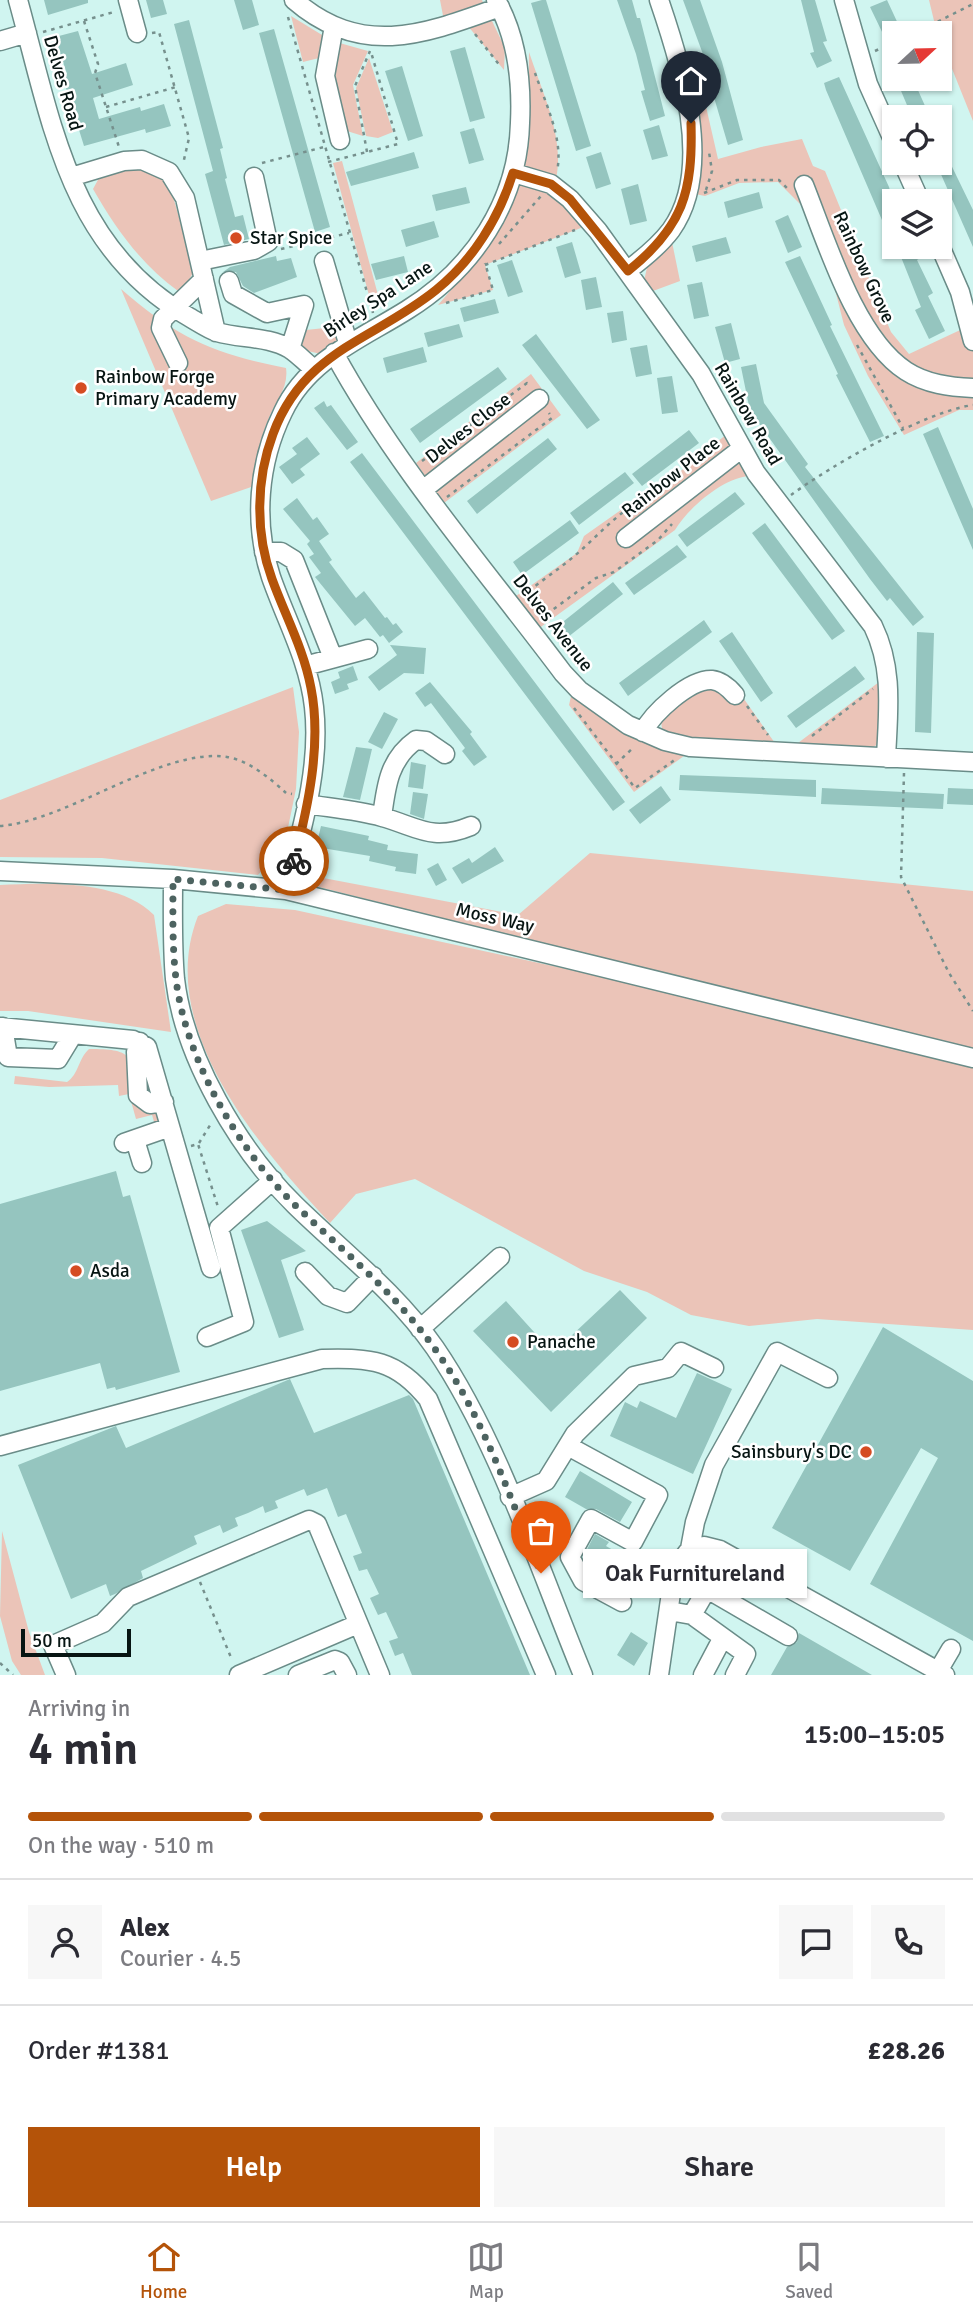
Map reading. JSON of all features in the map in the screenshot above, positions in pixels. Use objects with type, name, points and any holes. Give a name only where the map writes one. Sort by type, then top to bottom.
[{"type":"street","name":"Delves Road","points":[[18,0],[45,101],[71,177],[94,228],[107,247],[145,287],[173,307],[216,332],[263,340],[289,349],[314,369]]},
{"type":"street","points":[[628,271],[671,230],[687,191],[691,123],[684,83],[659,0]]},
{"type":"street","points":[[844,0],[859,57],[882,113]]},
{"type":"street","points":[[290,7],[362,37],[385,38],[463,20],[498,3]]},
{"type":"street","name":"Birley Spa Lane","points":[[286,890],[307,799],[315,730],[305,666],[264,552],[260,514],[268,450],[284,409],[314,369],[341,348],[436,290],[458,269],[493,223],[513,173],[520,120],[517,61],[498,3]]},
{"type":"street","points":[[129,4],[137,33]]},
{"type":"street","points":[[332,143],[325,76],[334,26]]},
{"type":"street","points":[[0,41],[28,35]]},
{"type":"street","points":[[71,177],[124,161],[156,164],[175,179],[185,198],[216,332]]},
{"type":"street","name":"Rainbow Road","points":[[513,173],[551,184],[570,199],[592,224],[701,374],[741,449],[873,626],[885,654],[889,678],[895,759]]},
{"type":"street","points":[[178,363],[161,328],[166,313],[202,270],[268,242],[254,177]]},
{"type":"street","name":"Rainbow Grove","points":[[797,187],[874,338],[890,357],[924,381],[973,388]]},
{"type":"street","points":[[946,259],[960,292],[973,341]]},
{"type":"street","name":"Delves Avenue","points":[[324,261],[341,348],[356,394],[424,489],[579,690],[645,733],[690,747],[973,762]]},
{"type":"street","points":[[229,281],[233,294],[267,313],[304,305],[289,349]]},
{"type":"street","points":[[263,340],[267,313]]},
{"type":"street","name":"Delves Close","points":[[424,489],[539,400]]},
{"type":"street","name":"Rainbow Place","points":[[626,538],[741,449]]},
{"type":"street","points":[[264,552],[281,552],[295,560],[333,658]]},
{"type":"street","points":[[305,666],[368,649]]},
{"type":"street","points":[[645,733],[669,702],[701,681],[721,682],[735,695]]},
{"type":"street","points":[[382,817],[386,782],[400,754],[416,740],[426,741],[445,754]]},
{"type":"street","points":[[307,799],[438,834],[451,834],[471,826]]},
{"type":"street","name":"Moss Way","points":[[0,871],[173,879],[286,890],[973,1058]]},
{"type":"street","points":[[173,879],[176,979],[180,1004],[198,1057],[222,1107],[293,1204],[373,1276],[420,1329],[467,1402],[510,1497],[583,1675]]},
{"type":"street","points":[[72,1036],[58,1059],[8,1056],[2,1027],[140,1042],[150,1053],[211,1268]]},
{"type":"street","points":[[142,1163],[130,1141],[170,1128]]},
{"type":"street","points":[[207,1337],[244,1322],[219,1228],[273,1180]]},
{"type":"street","points":[[420,1329],[500,1258]]},
{"type":"street","points":[[305,1272],[328,1296],[347,1303],[373,1276]]},
{"type":"street","points":[[510,1497],[546,1481],[568,1446],[634,1376],[668,1368],[681,1352],[714,1368]]},
{"type":"street","points":[[659,1675],[680,1562],[690,1549],[695,1522],[714,1465],[777,1352],[828,1378]]},
{"type":"street","points":[[0,1446],[322,1359],[358,1358],[388,1364],[413,1380],[428,1399],[546,1675]]},
{"type":"street","points":[[568,1446],[659,1495],[633,1542],[591,1519],[570,1557],[583,1581],[622,1602]]},
{"type":"street","points":[[66,1675],[53,1644],[103,1623],[128,1597],[309,1520],[317,1524],[380,1675]]},
{"type":"street","points":[[690,1549],[704,1546],[720,1549],[942,1673],[951,1649]]},
{"type":"street","points":[[692,1615],[707,1589],[788,1636]]},
{"type":"street","points":[[669,1611],[692,1615],[746,1654],[735,1675]]},
{"type":"street","points":[[243,1671],[358,1624]]},
{"type":"street","points":[[703,1675],[722,1639]]},
{"type":"street","points":[[298,1675],[335,1660],[340,1662],[347,1675]]},
{"type":"path","points":[[28,35],[84,21],[129,4]]},
{"type":"path","points":[[939,21],[973,4]]},
{"type":"path","points":[[290,7],[332,143],[328,162],[373,314],[379,325]]},
{"type":"path","points":[[463,20],[504,69],[517,61]]},
{"type":"path","points":[[84,21],[98,64],[95,73],[124,161]]},
{"type":"path","points":[[137,33],[139,37],[159,32],[176,87],[188,138],[182,168],[175,179]]},
{"type":"path","points":[[859,57],[882,47]]},
{"type":"path","points":[[328,162],[367,152],[398,144],[370,50],[355,86],[367,152]]},
{"type":"path","points":[[106,107],[176,87]]},
{"type":"path","points":[[254,177],[250,165],[332,143]]},
{"type":"path","points":[[687,191],[705,194],[737,180],[779,180],[797,187]]},
{"type":"path","points":[[485,265],[592,224]]},
{"type":"path","points":[[780,503],[816,476],[904,429],[958,407],[973,405]]},
{"type":"path","points":[[511,604],[581,550],[594,534],[646,496],[662,491]]},
{"type":"path","points":[[735,695],[740,696],[785,754],[889,678]]},
{"type":"path","points":[[579,690],[571,704],[635,788],[690,747]]},
{"type":"path","points":[[616,764],[645,733]]},
{"type":"path","points":[[0,826],[33,818],[157,770],[199,758],[226,757],[247,764],[286,793],[307,799]]},
{"type":"path","points":[[895,759],[901,877],[949,973],[973,1011]]},
{"type":"path","points":[[198,1144],[222,1107]]},
{"type":"path","points":[[194,1568],[243,1671]]},
{"type":"path","points":[[0,1663],[13,1675]]},
{"type":"shaded area","points":[[440,0],[482,0],[505,48],[504,70],[463,20],[445,26]]},
{"type":"shaded area","points":[[929,0],[973,0],[973,121],[952,69],[952,21],[934,21]]},
{"type":"shaded area","points":[[291,16],[327,38],[323,57],[303,62]]},
{"type":"shaded area","points":[[336,42],[368,51],[353,85],[363,136],[347,131],[335,83]]},
{"type":"shaded area","points":[[529,52],[555,131],[558,163],[556,179],[586,226],[485,265],[493,290],[438,305],[492,238],[514,201],[526,160],[529,134]]},
{"type":"shaded area","points":[[369,58],[393,132],[378,138],[366,136],[356,88]]},
{"type":"shaded area","points":[[699,76],[718,159],[802,139],[813,166],[825,171],[891,332],[909,354],[973,324],[973,410],[959,410],[904,435],[868,376],[844,325],[829,266],[806,210],[778,182],[739,183],[705,196],[695,194],[689,80]]},
{"type":"shaded area","points":[[342,161],[381,306],[373,310],[333,163]]},
{"type":"shaded area","points":[[137,166],[158,172],[171,189],[194,271],[185,287],[178,291],[152,269],[130,245],[93,189],[99,178]]},
{"type":"shaded area","points":[[672,242],[680,281],[653,291],[644,281],[648,263]]},
{"type":"shaded area","points":[[121,289],[160,320],[198,342],[238,357],[286,368],[283,388],[262,436],[254,486],[211,501]]},
{"type":"shaded area","points":[[334,327],[337,342],[321,354],[303,350],[300,341],[306,330]]},
{"type":"shaded area","points":[[531,374],[561,415],[444,503],[416,463]]},
{"type":"shaded area","points":[[727,434],[740,465],[750,476],[729,482],[708,495],[689,512],[675,530],[538,629],[516,596],[577,553],[584,536],[645,493],[657,490]]},
{"type":"shaded area","points":[[883,679],[878,744],[870,749],[794,746]]},
{"type":"shaded area","points":[[711,685],[738,703],[744,699],[777,746],[702,743],[634,792],[569,705],[572,692],[652,742],[662,729],[661,721],[683,698]]},
{"type":"shaded area","points":[[293,687],[299,732],[296,789],[284,847],[258,875],[102,858],[0,857],[0,800]]},
{"type":"shaded area","points":[[590,853],[973,891],[973,1049],[871,1028],[315,886],[318,877],[518,915]]},
{"type":"shaded area","points":[[60,884],[102,889],[139,903],[154,915],[171,1032],[28,1011],[0,1011],[0,885]]},
{"type":"shaded area","points":[[226,904],[295,910],[645,986],[973,1066],[973,1330],[817,1319],[749,1326],[691,1315],[647,1292],[584,1271],[415,1179],[356,1194],[330,1223],[302,1193],[246,1122],[221,1083],[202,1042],[190,1000],[188,958],[198,916]]},
{"type":"shaded area","points":[[89,1049],[116,1051],[128,1058],[132,1074],[132,1101],[145,1111],[157,1112],[160,1121],[158,1124],[155,1125],[152,1115],[136,1119],[129,1094],[119,1096],[118,1085],[49,1087],[14,1084],[15,1076],[67,1082]]},
{"type":"shaded area","points":[[2,1531],[29,1632],[45,1675],[21,1675],[12,1661],[0,1616]]},
{"type":"building","points":[[44,0],[88,0],[88,3],[48,15]]},
{"type":"building","points":[[146,0],[163,0],[167,14],[151,18]]},
{"type":"building","points":[[234,0],[252,0],[259,25],[243,30]]},
{"type":"building","points":[[546,0],[591,146],[576,151],[531,3]]},
{"type":"building","points":[[617,0],[632,0],[637,18],[640,18],[665,116],[650,121],[641,91],[645,90],[636,54]]},
{"type":"building","points":[[683,0],[700,0],[722,62],[743,140],[728,145],[708,77],[711,76]]},
{"type":"building","points":[[801,0],[815,0],[827,41],[823,42],[832,61],[817,68],[810,53],[814,52]]},
{"type":"building","points":[[887,0],[897,21],[882,21],[882,32],[870,7]]},
{"type":"building","points":[[189,20],[223,148],[220,149],[227,178],[225,179],[235,217],[243,215],[249,239],[224,245],[205,174],[213,171],[174,24]]},
{"type":"building","points":[[274,29],[330,227],[315,232],[259,33]]},
{"type":"building","points":[[78,31],[92,74],[126,63],[133,85],[93,98],[99,119],[140,107],[141,111],[164,104],[171,126],[146,133],[145,129],[84,146],[62,75],[67,74],[55,37]]},
{"type":"building","points":[[465,47],[485,118],[470,122],[450,51]]},
{"type":"building","points":[[402,66],[423,136],[408,141],[385,71]]},
{"type":"building","points":[[839,77],[889,187],[882,189],[882,220],[826,90],[824,83]]},
{"type":"building","points":[[901,91],[918,91],[925,105],[907,105]]},
{"type":"building","points":[[659,125],[668,156],[652,160],[643,130]]},
{"type":"building","points":[[474,128],[484,160],[469,164],[460,132]]},
{"type":"building","points":[[414,152],[419,168],[351,186],[346,172]]},
{"type":"building","points":[[601,152],[611,184],[596,189],[586,157]]},
{"type":"building","points":[[952,167],[973,210],[973,247],[952,199],[952,189],[947,189],[941,175],[952,175]]},
{"type":"building","points":[[638,184],[647,221],[630,225],[621,189]]},
{"type":"building","points":[[466,187],[470,203],[436,211],[432,195]]},
{"type":"building","points":[[759,192],[763,208],[728,218],[724,202]]},
{"type":"building","points":[[788,215],[802,247],[788,253],[775,221]]},
{"type":"building","points":[[434,221],[439,237],[406,247],[401,230]]},
{"type":"building","points":[[726,237],[731,253],[696,262],[692,246]]},
{"type":"building","points":[[572,242],[581,273],[565,278],[556,247]]},
{"type":"building","points":[[276,256],[277,261],[291,258],[297,277],[254,293],[243,286],[236,272],[223,272],[230,267]]},
{"type":"building","points":[[404,256],[408,272],[376,280],[371,264]]},
{"type":"building","points":[[800,256],[832,325],[830,326],[884,436],[870,442],[836,375],[838,374],[785,262]]},
{"type":"building","points":[[902,259],[918,259],[933,293],[928,296],[945,331],[929,339],[915,310],[921,307]]},
{"type":"building","points":[[512,260],[523,292],[508,297],[497,265]]},
{"type":"building","points":[[596,277],[602,307],[586,310],[581,280]]},
{"type":"building","points":[[702,282],[709,316],[694,319],[687,285]]},
{"type":"building","points":[[495,299],[499,313],[464,322],[460,308]]},
{"type":"building","points":[[623,311],[627,340],[612,343],[607,313]]},
{"type":"building","points":[[731,323],[740,359],[725,363],[715,327]]},
{"type":"building","points":[[459,324],[463,337],[428,347],[424,333]]},
{"type":"building","points":[[536,334],[600,420],[587,429],[522,345]]},
{"type":"building","points":[[647,345],[652,374],[636,377],[630,348]]},
{"type":"building","points":[[423,347],[427,362],[387,373],[383,358]]},
{"type":"building","points":[[756,364],[764,403],[808,464],[805,467],[924,617],[913,626],[890,598],[887,601],[870,579],[750,411],[741,367]]},
{"type":"building","points":[[498,367],[507,379],[420,443],[410,429]]},
{"type":"building","points":[[672,376],[678,412],[662,414],[657,378]]},
{"type":"building","points":[[324,401],[327,407],[331,405],[358,442],[347,450],[314,408]]},
{"type":"building","points":[[938,427],[973,509],[973,550],[923,434]]},
{"type":"building","points":[[689,430],[699,443],[642,486],[632,474]]},
{"type":"building","points":[[307,437],[320,454],[300,469],[305,475],[292,484],[279,467],[297,454],[292,448]]},
{"type":"building","points":[[548,438],[557,449],[477,514],[467,501]]},
{"type":"building","points":[[362,453],[625,802],[613,811],[350,462]]},
{"type":"building","points":[[625,472],[634,483],[579,525],[570,513]]},
{"type":"building","points":[[735,492],[745,504],[687,547],[678,535]]},
{"type":"building","points":[[297,498],[313,520],[317,517],[329,534],[319,541],[332,560],[329,562],[356,598],[364,591],[385,618],[393,625],[396,623],[403,632],[389,643],[383,635],[380,637],[365,618],[355,626],[315,577],[321,573],[309,557],[314,554],[307,544],[310,541],[283,509]]},
{"type":"building","points":[[570,520],[579,533],[522,575],[513,562]]},
{"type":"building","points":[[765,523],[845,631],[832,640],[752,533]]},
{"type":"building","points":[[677,545],[687,557],[634,595],[625,583]]},
{"type":"building","points":[[613,582],[623,594],[568,637],[559,625]]},
{"type":"building","points":[[704,620],[712,632],[628,696],[619,683]]},
{"type":"building","points":[[732,632],[773,693],[761,702],[719,641]]},
{"type":"building","points":[[917,632],[934,633],[931,733],[915,732]]},
{"type":"building","points":[[390,645],[426,648],[424,674],[404,673],[379,691],[368,677],[397,655]]},
{"type":"building","points":[[353,666],[358,680],[347,684],[349,689],[335,694],[331,682],[340,678],[338,672]]},
{"type":"building","points":[[855,666],[865,679],[796,728],[787,716]]},
{"type":"building","points":[[430,682],[472,732],[470,734],[487,757],[474,766],[462,751],[465,748],[431,703],[425,707],[415,693]]},
{"type":"building","points":[[384,712],[398,719],[382,749],[368,742]]},
{"type":"building","points":[[356,747],[372,749],[360,800],[343,797]]},
{"type":"building","points":[[411,762],[426,765],[423,789],[408,787]]},
{"type":"building","points":[[680,775],[816,780],[816,797],[679,790]]},
{"type":"building","points":[[661,786],[671,800],[640,824],[629,810]]},
{"type":"building","points":[[822,788],[944,794],[943,809],[821,804]]},
{"type":"building","points":[[948,788],[973,789],[973,805],[947,804]]},
{"type":"building","points":[[413,792],[428,794],[424,819],[410,814]]},
{"type":"building","points":[[321,826],[369,836],[368,840],[388,845],[387,850],[418,854],[416,874],[395,871],[396,867],[369,861],[370,856],[316,847]]},
{"type":"building","points":[[495,847],[504,861],[462,884],[452,868],[469,858],[472,863]]},
{"type":"building","points":[[438,863],[447,880],[436,886],[427,869]]},
{"type":"building","name":"Asda","points":[[116,1171],[123,1197],[130,1195],[180,1372],[116,1390],[115,1387],[107,1389],[100,1363],[0,1391],[0,1204]]},
{"type":"building","points":[[267,1221],[306,1251],[281,1260],[304,1330],[279,1338],[241,1230]]},
{"type":"building","name":"Panache","points":[[620,1290],[647,1318],[551,1412],[473,1331],[506,1301],[553,1353]]},
{"type":"building","points":[[883,1327],[973,1381],[973,1641],[870,1584],[938,1458],[921,1448],[850,1571],[772,1528]]},
{"type":"building","points":[[697,1373],[732,1389],[693,1474],[610,1436],[625,1402],[637,1408],[640,1401],[676,1418]]},
{"type":"building","points":[[290,1379],[314,1433],[409,1395],[413,1399],[530,1675],[412,1675],[403,1653],[395,1656],[389,1641],[398,1638],[386,1612],[378,1615],[370,1598],[379,1594],[367,1569],[359,1571],[353,1556],[362,1553],[346,1514],[338,1517],[327,1488],[307,1496],[304,1489],[275,1501],[278,1508],[265,1513],[263,1506],[235,1518],[238,1526],[223,1533],[220,1525],[194,1536],[197,1544],[141,1571],[143,1578],[115,1594],[110,1596],[106,1584],[71,1599],[18,1465],[116,1426],[126,1448]]},
{"type":"building","points":[[580,1471],[632,1502],[620,1522],[596,1509],[586,1509],[565,1497]]},
{"type":"building","points":[[595,1534],[609,1542],[606,1546],[637,1564],[624,1586],[587,1565],[583,1557]]},
{"type":"building","points":[[631,1632],[648,1643],[634,1666],[617,1655]]},
{"type":"building","points":[[799,1633],[872,1675],[771,1675],[787,1647],[797,1642]]},
{"type":"way so far","points":[[294,861],[286,890],[173,879],[176,979],[180,1004],[192,1043],[204,1073],[229,1119],[273,1180],[293,1204],[373,1276],[434,1347],[457,1383],[482,1433],[541,1573]]},
{"type":"place","name":"Star Spice","points":[[236,238]]},
{"type":"place","name":"Rainbow Forge Primary Academy","points":[[81,388]]},
{"type":"place","name":"Asda","points":[[76,1271]]},
{"type":"place","name":"Panache","points":[[513,1342]]},
{"type":"place","name":"Sainsbury's DC","points":[[866,1452]]},
{"type":"place","name":"Oak Furnitureland","points":[[541,1573]]},
{"type":"route","points":[[294,861],[313,764],[314,709],[305,666],[264,552],[260,514],[268,450],[284,409],[297,388],[314,369],[348,343],[406,311],[436,290],[458,269],[493,223],[505,199],[513,173],[551,184],[570,199],[628,271],[652,251],[678,218],[690,173],[691,123]]}]
